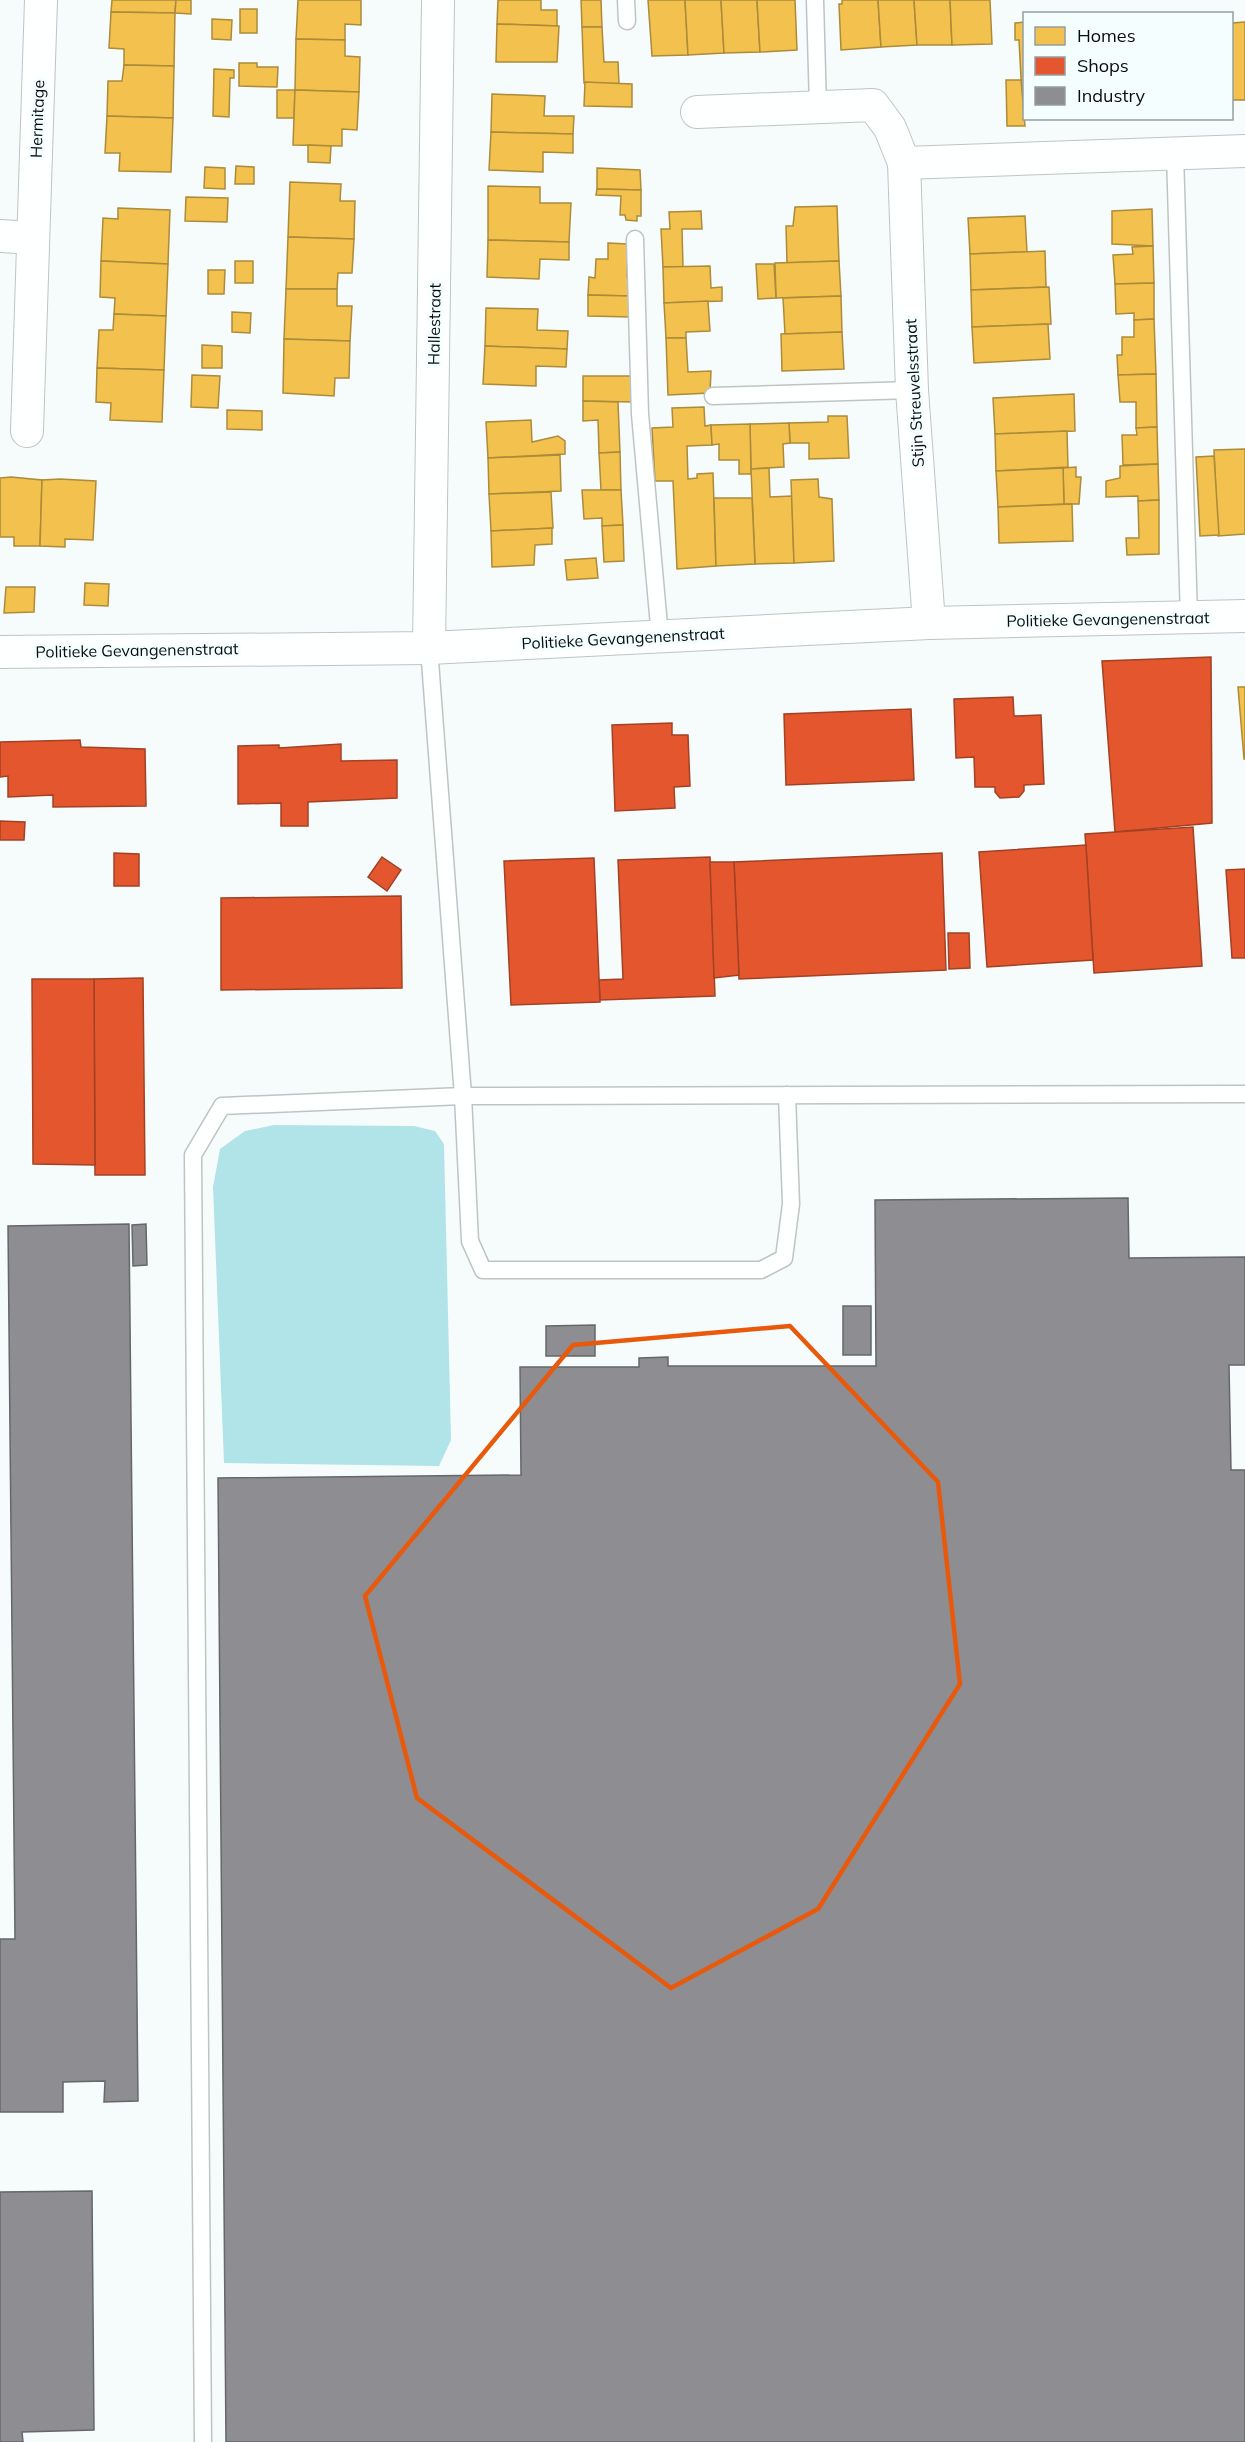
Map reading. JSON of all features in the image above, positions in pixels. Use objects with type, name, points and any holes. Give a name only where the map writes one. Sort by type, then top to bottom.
[{"type":"street","name":"Hermitage","points":[[27,431],[40,0]]},
{"type":"street","name":"Hallestraat","points":[[429,648],[438,0]]},
{"type":"street","name":"Stijn Streuvelsstraat","points":[[697,112],[873,105],[890,128],[904,163],[912,390],[929,623]]},
{"type":"street","points":[[904,163],[1245,151]]},
{"type":"street","points":[[0,236],[33,238]]},
{"type":"street","name":"Politieke Gevangenenstraat","points":[[0,652],[429,648],[929,623],[1245,616]]},
{"type":"lane","points":[[626,0],[627,21]]},
{"type":"lane","points":[[815,0],[818,108]]},
{"type":"lane","points":[[1175,154],[1189,618]]},
{"type":"lane","points":[[635,238],[640,414],[660,637]]},
{"type":"lane","points":[[713,396],[912,390]]},
{"type":"lane","points":[[429,648],[463,1096],[470,1241],[483,1270],[761,1270],[784,1258],[791,1204],[787,1095]]},
{"type":"lane","points":[[203,2442],[194,1155],[222,1106],[463,1096],[1245,1094]]},
{"type":"highlighted area","points":[[790,1326],[938,1482],[960,1684],[818,1909],[671,1988],[417,1798],[365,1596],[573,1345]]},
{"type":"shaded area","points":[[274,1125],[414,1126],[435,1131],[444,1144],[451,1440],[439,1466],[224,1463],[213,1187],[220,1149],[245,1131]]},
{"type":"building: Homes","points":[[112,0],[176,0],[175,13],[111,12]]},
{"type":"building: Homes","points":[[176,0],[191,0],[191,14],[175,13]]},
{"type":"building: Homes","points":[[298,0],[361,0],[361,25],[345,24],[345,40],[296,39]]},
{"type":"building: Homes","points":[[498,0],[541,0],[541,10],[557,10],[557,26],[497,24]]},
{"type":"building: Homes","points":[[581,0],[601,0],[602,27],[582,27]]},
{"type":"building: Homes","points":[[648,0],[685,0],[688,55],[652,56]]},
{"type":"building: Homes","points":[[685,0],[721,0],[724,53],[688,55]]},
{"type":"building: Homes","points":[[721,0],[757,0],[760,52],[724,53]]},
{"type":"building: Homes","points":[[757,0],[795,0],[797,50],[760,52]]},
{"type":"building: Homes","points":[[842,0],[878,0],[881,47],[841,50],[839,4],[842,4]]},
{"type":"building: Homes","points":[[878,0],[914,0],[917,45],[881,47]]},
{"type":"building: Homes","points":[[914,0],[950,0],[952,45],[917,45]]},
{"type":"building: Homes","points":[[950,0],[990,0],[992,44],[952,45]]},
{"type":"building: Homes","points":[[240,9],[257,9],[257,33],[240,33]]},
{"type":"building: Homes","points":[[111,12],[175,13],[174,66],[124,65],[124,49],[109,48]]},
{"type":"building: Homes","points":[[212,19],[232,20],[231,40],[212,39]]},
{"type":"building: Homes","points":[[1023,22],[1022,97],[1019,40],[1015,40],[1015,23]]},
{"type":"building: Homes","points":[[1245,22],[1245,100],[1233,100],[1233,23]]},
{"type":"building: Homes","points":[[497,24],[559,26],[557,62],[496,62]]},
{"type":"building: Homes","points":[[582,27],[602,27],[604,62],[618,62],[619,84],[584,83]]},
{"type":"building: Homes","points":[[296,39],[345,40],[345,56],[360,57],[359,92],[295,90]]},
{"type":"building: Homes","points":[[239,63],[257,63],[257,67],[278,67],[277,87],[239,86]]},
{"type":"building: Homes","points":[[124,65],[174,66],[173,118],[107,116],[108,81],[122,81]]},
{"type":"building: Homes","points":[[214,69],[234,70],[234,78],[230,78],[229,117],[213,116]]},
{"type":"building: Homes","points":[[1006,80],[1021,80],[1025,126],[1007,126]]},
{"type":"building: Homes","points":[[585,82],[632,84],[632,107],[584,106]]},
{"type":"building: Homes","points":[[277,90],[295,90],[294,118],[277,118]]},
{"type":"building: Homes","points":[[295,90],[359,92],[357,130],[342,129],[342,146],[293,145]]},
{"type":"building: Homes","points":[[492,94],[545,96],[544,116],[574,116],[573,134],[491,132]]},
{"type":"building: Homes","points":[[107,116],[173,118],[171,172],[119,171],[120,153],[105,153]]},
{"type":"building: Homes","points":[[491,132],[573,134],[573,153],[543,152],[543,172],[489,170]]},
{"type":"building: Homes","points":[[308,145],[331,146],[330,163],[308,162]]},
{"type":"building: Homes","points":[[236,166],[254,167],[254,184],[235,184]]},
{"type":"building: Homes","points":[[205,167],[225,168],[225,189],[204,188]]},
{"type":"building: Homes","points":[[597,168],[640,170],[641,190],[597,189]]},
{"type":"building: Homes","points":[[290,182],[341,184],[340,201],[355,201],[354,239],[288,237]]},
{"type":"building: Homes","points":[[488,186],[540,187],[540,203],[571,203],[569,242],[488,240]]},
{"type":"building: Homes","points":[[597,189],[641,190],[641,216],[637,216],[637,221],[626,220],[625,215],[620,215],[621,196],[596,195]]},
{"type":"building: Homes","points":[[186,197],[228,198],[227,222],[185,221]]},
{"type":"building: Homes","points":[[837,206],[839,261],[787,263],[786,226],[793,226],[795,207]]},
{"type":"building: Homes","points":[[118,208],[170,210],[168,264],[101,261],[103,218],[118,219]]},
{"type":"building: Homes","points":[[1152,209],[1153,246],[1112,244],[1112,211]]},
{"type":"building: Homes","points":[[701,211],[702,229],[682,229],[683,267],[663,267],[661,229],[670,229],[669,212]]},
{"type":"building: Homes","points":[[1025,216],[1027,252],[970,254],[968,218]]},
{"type":"building: Homes","points":[[288,237],[354,239],[352,273],[338,273],[337,289],[286,289]]},
{"type":"building: Homes","points":[[488,240],[569,242],[569,260],[540,259],[539,279],[487,277]]},
{"type":"building: Homes","points":[[608,243],[628,244],[627,277],[629,277],[630,296],[588,295],[589,277],[595,278],[596,259],[608,259]]},
{"type":"building: Homes","points":[[1153,246],[1154,283],[1115,284],[1113,255],[1133,254],[1132,247]]},
{"type":"building: Homes","points":[[1045,251],[1046,287],[971,290],[970,254]]},
{"type":"building: Homes","points":[[101,261],[168,264],[166,316],[114,314],[115,298],[100,297]]},
{"type":"building: Homes","points":[[235,261],[253,261],[253,283],[235,283]]},
{"type":"building: Homes","points":[[839,261],[841,296],[776,298],[775,263]]},
{"type":"building: Homes","points":[[756,264],[774,264],[776,298],[758,299]]},
{"type":"building: Homes","points":[[710,266],[711,288],[722,287],[722,301],[664,303],[663,267]]},
{"type":"building: Homes","points":[[208,270],[225,270],[224,294],[208,294]]},
{"type":"building: Homes","points":[[1154,283],[1154,319],[1134,320],[1134,313],[1116,314],[1115,284]]},
{"type":"building: Homes","points":[[1049,287],[1051,324],[972,327],[971,290]]},
{"type":"building: Homes","points":[[286,289],[337,289],[337,306],[352,306],[350,341],[284,339]]},
{"type":"building: Homes","points":[[588,295],[630,296],[631,317],[588,316]]},
{"type":"building: Homes","points":[[841,296],[842,332],[785,334],[783,298]]},
{"type":"building: Homes","points":[[708,301],[710,331],[686,332],[686,338],[666,338],[664,303]]},
{"type":"building: Homes","points":[[486,308],[538,309],[537,330],[568,331],[567,349],[485,346]]},
{"type":"building: Homes","points":[[232,312],[251,313],[250,333],[232,332]]},
{"type":"building: Homes","points":[[114,314],[166,316],[164,370],[97,368],[99,330],[113,330]]},
{"type":"building: Homes","points":[[1154,319],[1156,374],[1118,375],[1117,355],[1122,355],[1122,337],[1134,337],[1134,320]]},
{"type":"building: Homes","points":[[1048,324],[1050,359],[974,363],[972,327]]},
{"type":"building: Homes","points":[[842,332],[844,369],[782,371],[781,334]]},
{"type":"building: Homes","points":[[666,338],[686,338],[688,372],[711,371],[710,393],[668,395]]},
{"type":"building: Homes","points":[[284,339],[350,341],[349,378],[335,378],[334,396],[283,393]]},
{"type":"building: Homes","points":[[202,345],[222,346],[222,368],[202,368]]},
{"type":"building: Homes","points":[[485,346],[567,349],[566,367],[536,366],[536,386],[483,384]]},
{"type":"building: Homes","points":[[97,368],[164,370],[162,422],[110,420],[111,403],[96,402]]},
{"type":"building: Homes","points":[[1156,374],[1157,427],[1136,428],[1136,402],[1120,402],[1118,375]]},
{"type":"building: Homes","points":[[192,375],[220,376],[218,408],[191,407]]},
{"type":"building: Homes","points":[[583,376],[633,376],[633,402],[583,401]]},
{"type":"building: Homes","points":[[1074,394],[1075,431],[995,434],[993,398]]},
{"type":"building: Homes","points":[[583,401],[618,402],[620,452],[599,453],[598,420],[583,421]]},
{"type":"building: Homes","points":[[704,407],[705,426],[711,425],[712,445],[687,446],[688,479],[697,478],[697,474],[713,473],[716,566],[677,569],[673,481],[655,481],[652,428],[673,427],[672,408]]},
{"type":"building: Homes","points":[[227,410],[262,411],[262,430],[227,429]]},
{"type":"building: Homes","points":[[828,416],[847,416],[849,458],[809,459],[809,443],[790,443],[789,423],[828,422]]},
{"type":"building: Homes","points":[[531,420],[532,442],[558,436],[565,441],[565,454],[488,458],[486,422]]},
{"type":"building: Homes","points":[[789,423],[790,443],[783,444],[784,467],[751,469],[750,424]]},
{"type":"building: Homes","points":[[750,424],[751,474],[739,474],[739,460],[719,460],[719,444],[712,445],[711,425]]},
{"type":"building: Homes","points":[[1157,427],[1158,464],[1123,465],[1122,435],[1137,435],[1136,428]]},
{"type":"building: Homes","points":[[1067,431],[1068,467],[996,471],[995,434]]},
{"type":"building: Homes","points":[[1245,449],[1245,534],[1218,536],[1214,450]]},
{"type":"building: Homes","points":[[620,452],[621,490],[601,490],[599,453]]},
{"type":"building: Homes","points":[[560,455],[561,491],[489,494],[488,458]]},
{"type":"building: Homes","points":[[1214,456],[1219,535],[1200,536],[1196,457]]},
{"type":"building: Homes","points":[[1158,464],[1159,500],[1138,501],[1138,496],[1106,497],[1106,481],[1120,478],[1120,466]]},
{"type":"building: Homes","points":[[1076,467],[1076,477],[1081,477],[1079,504],[1064,504],[1063,468]]},
{"type":"building: Homes","points":[[769,468],[770,497],[792,496],[794,563],[755,564],[751,469]]},
{"type":"building: Homes","points":[[1063,468],[1064,504],[998,507],[996,471]]},
{"type":"building: Homes","points":[[0,478],[42,480],[40,546],[14,546],[14,537],[0,537]]},
{"type":"building: Homes","points":[[818,479],[819,497],[832,499],[834,561],[794,563],[791,480]]},
{"type":"building: Homes","points":[[42,480],[96,481],[93,540],[65,539],[65,547],[40,546]]},
{"type":"building: Homes","points":[[582,490],[621,490],[623,525],[602,526],[602,518],[584,519]]},
{"type":"building: Homes","points":[[551,492],[553,528],[491,531],[489,494]]},
{"type":"building: Homes","points":[[714,498],[752,498],[755,564],[716,566]]},
{"type":"building: Homes","points":[[1159,500],[1159,554],[1127,555],[1126,538],[1139,538],[1138,501]]},
{"type":"building: Homes","points":[[1072,504],[1073,541],[999,543],[998,507]]},
{"type":"building: Homes","points":[[623,525],[624,561],[604,562],[602,526]]},
{"type":"building: Homes","points":[[552,528],[552,544],[535,545],[534,565],[492,567],[491,531]]},
{"type":"building: Homes","points":[[596,558],[598,578],[567,580],[565,560]]},
{"type":"building: Homes","points":[[85,583],[109,584],[108,606],[84,605]]},
{"type":"building: Homes","points":[[6,587],[35,587],[34,612],[4,613]]},
{"type":"building: Homes","points":[[1238,687],[1245,687],[1245,759],[1244,759]]},
{"type":"building: Shops","points":[[1211,657],[1212,823],[1115,832],[1102,661]]},
{"type":"building: Shops","points":[[1013,697],[1014,716],[1041,715],[1044,784],[1024,785],[1024,791],[1019,797],[1000,798],[995,792],[995,787],[975,787],[974,757],[956,758],[954,699]]},
{"type":"building: Shops","points":[[911,709],[914,780],[786,785],[784,714]]},
{"type":"building: Shops","points":[[672,723],[672,735],[688,735],[690,786],[674,787],[675,808],[615,811],[612,725]]},
{"type":"building: Shops","points":[[80,740],[81,747],[145,749],[146,806],[53,807],[53,795],[8,797],[8,776],[0,777],[0,742]]},
{"type":"building: Shops","points":[[341,744],[341,761],[397,760],[397,798],[308,802],[308,826],[281,826],[281,803],[238,804],[238,746],[279,745],[279,748]]},
{"type":"building: Shops","points":[[0,821],[25,822],[24,840],[0,840]]},
{"type":"building: Shops","points":[[1193,827],[1202,966],[1094,973],[1085,834]]},
{"type":"building: Shops","points":[[1086,845],[1093,960],[987,967],[979,852]]},
{"type":"building: Shops","points":[[114,853],[139,854],[139,886],[114,886]]},
{"type":"building: Shops","points":[[942,853],[946,970],[739,979],[734,862]]},
{"type":"building: Shops","points":[[382,857],[401,870],[387,891],[368,877]]},
{"type":"building: Shops","points":[[710,857],[715,996],[600,1000],[599,980],[623,979],[618,860]]},
{"type":"building: Shops","points":[[594,858],[600,1002],[511,1005],[504,861]]},
{"type":"building: Shops","points":[[710,862],[734,862],[739,975],[714,978]]},
{"type":"building: Shops","points":[[1245,869],[1245,958],[1232,958],[1226,870]]},
{"type":"building: Shops","points":[[401,896],[402,988],[221,990],[221,898]]},
{"type":"building: Shops","points":[[948,933],[969,933],[970,968],[949,969]]},
{"type":"building: Shops","points":[[143,978],[145,1175],[95,1175],[94,979]]},
{"type":"building: Shops","points":[[32,979],[94,979],[95,1165],[33,1164]]},
{"type":"building: Industry","points":[[1128,1198],[1129,1258],[1245,1257],[1245,1365],[1229,1365],[1231,1470],[1245,1470],[1245,2442],[226,2442],[218,1478],[521,1475],[520,1367],[639,1367],[639,1358],[668,1357],[668,1366],[876,1366],[875,1200]]},
{"type":"building: Industry","points":[[129,1224],[138,2101],[104,2102],[105,2081],[63,2082],[63,2112],[0,2112],[0,1939],[15,1939],[8,1226]]},
{"type":"building: Industry","points":[[146,1224],[147,1265],[133,1266],[132,1225]]},
{"type":"building: Industry","points":[[843,1306],[871,1306],[871,1355],[843,1355]]},
{"type":"building: Industry","points":[[595,1325],[595,1356],[546,1356],[546,1326]]},
{"type":"building: Industry","points":[[92,2191],[94,2430],[22,2432],[23,2442],[0,2442],[0,2192]]}]
